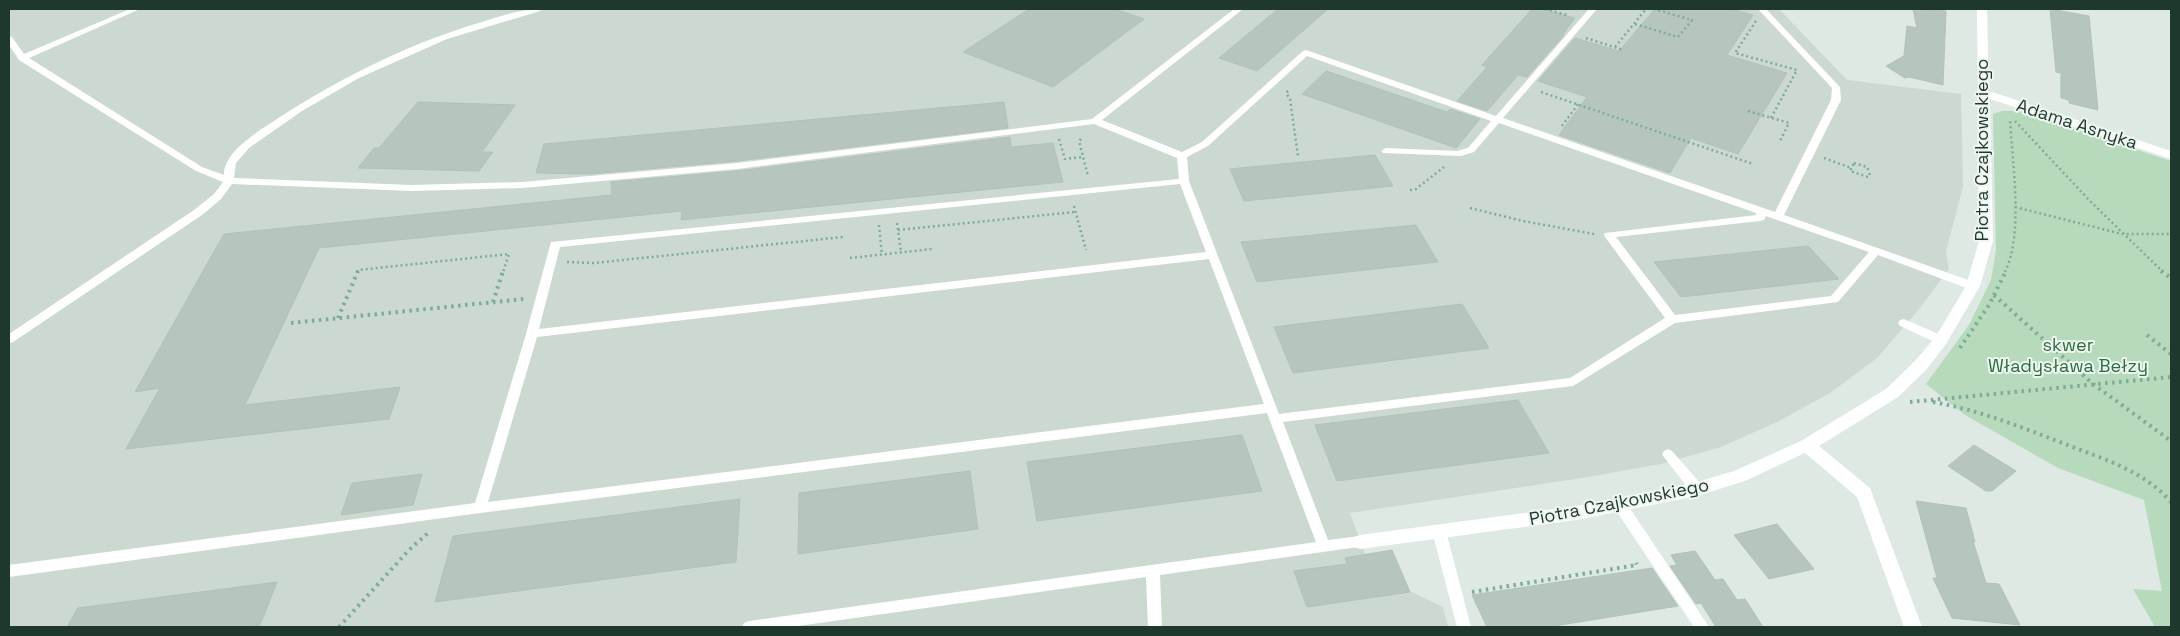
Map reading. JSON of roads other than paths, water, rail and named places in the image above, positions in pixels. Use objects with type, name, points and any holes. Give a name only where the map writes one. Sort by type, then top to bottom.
[{"type":"street","name":"Piotra Czajkowskiego","points":[[1360,542],[1576,513],[1697,489],[1739,476],[1807,445],[1892,393],[1921,365],[1941,340],[1973,286],[1986,241],[1982,9]]},
{"type":"street","name":"Adama Asnyka","points":[[1983,93],[2171,155]]},
{"type":"street","points":[[1807,445],[1864,494],[1913,627]]},
{"type":"lane","points":[[22,58],[136,9]]},
{"type":"lane","points":[[9,339],[193,216],[215,199],[229,180],[229,170],[238,154],[271,127],[346,81],[408,50],[478,24],[537,9]]},
{"type":"lane","points":[[1095,121],[1239,9]]},
{"type":"lane","points":[[1386,151],[1458,154],[1472,150],[1593,9]]},
{"type":"lane","points":[[1765,11],[1836,87],[1836,100],[1778,217]]},
{"type":"lane","points":[[9,39],[22,58],[199,169],[229,180],[452,188],[521,185],[928,144],[1095,121],[1182,156],[1205,144],[1306,53],[1973,286]]},
{"type":"lane","points":[[1182,156],[1184,181],[1324,546]]},
{"type":"lane","points":[[480,508],[532,334],[556,244],[1184,181]]},
{"type":"lane","points":[[1672,319],[1610,235],[1760,218],[1762,212]]},
{"type":"lane","points":[[9,571],[480,508],[1272,414],[1573,382],[1672,319],[1834,298],[1876,251]]},
{"type":"lane","points":[[532,334],[1212,255]]},
{"type":"lane","points":[[1904,323],[1941,340]]},
{"type":"lane","points":[[1668,454],[1697,489]]},
{"type":"lane","points":[[1620,504],[1702,627]]},
{"type":"lane","points":[[1439,531],[1464,627]]},
{"type":"lane","points":[[749,627],[1360,542]]},
{"type":"lane","points":[[1153,570],[1155,627]]},
{"type":"park label","name":"skwer Władysława Bełzy","points":[[2068,355]]}]
